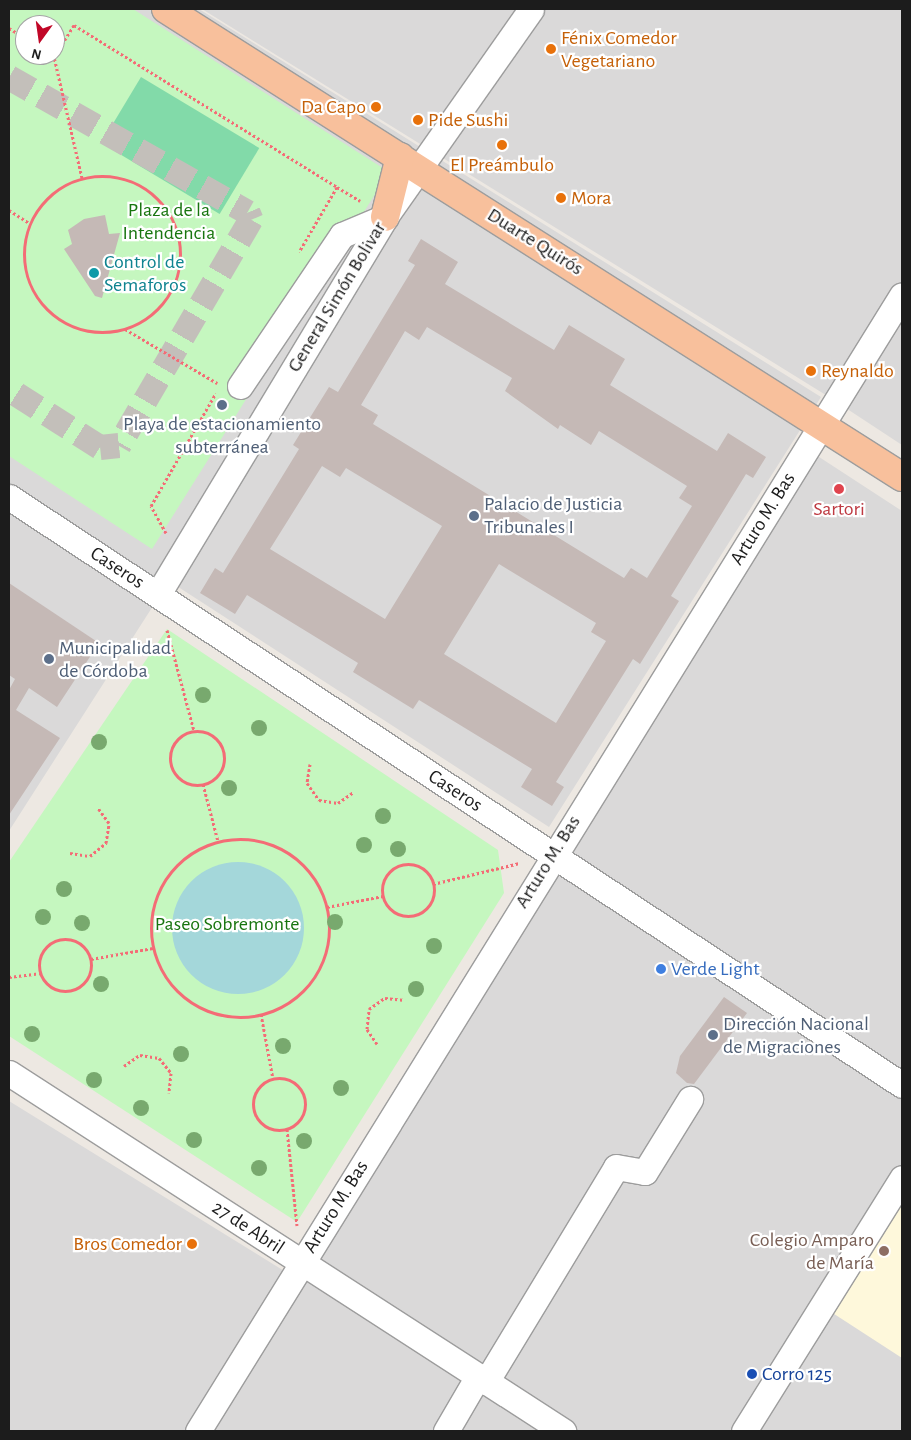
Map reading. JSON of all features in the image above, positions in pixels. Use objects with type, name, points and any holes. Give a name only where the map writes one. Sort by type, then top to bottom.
[{"type":"main road","name":"Duarte Quirós","points":[[166,9],[822,424],[902,477]]},
{"type":"main road","points":[[385,217],[409,162]]},
{"type":"street","points":[[409,162],[531,9]]},
{"type":"street","points":[[229,383],[342,235],[385,217]]},
{"type":"street","name":"General Simón Bolivar","points":[[158,594],[385,217]]},
{"type":"street","name":"Arturo M. Bas","points":[[198,1431],[553,855],[902,295]]},
{"type":"street","name":"Caseros","points":[[9,497],[902,1085]]},
{"type":"street","name":"27 de Abril","points":[[9,1073],[563,1431]]},
{"type":"street","points":[[446,1431],[482,1379],[616,1168],[646,1172],[690,1099]]},
{"type":"street","points":[[744,1431],[902,1178]]},
{"type":"path","points":[[65,38],[74,25],[337,187],[293,262]]},
{"type":"path","points":[[54,65],[82,178]]},
{"type":"path","points":[[82,178],[123,178],[146,188],[176,225],[181,248],[179,272],[168,297],[149,316],[125,329],[97,332],[71,326],[48,312],[31,290],[24,262],[29,222],[53,191],[82,178]]},
{"type":"path","points":[[9,210],[29,222]]},
{"type":"path","points":[[125,329],[229,383],[151,506],[180,557]]},
{"type":"path","points":[[158,594],[194,731]]},
{"type":"path","points":[[194,731],[211,735],[222,749],[218,774],[203,784],[178,778],[170,762],[178,738],[194,731]]},
{"type":"path","points":[[310,764],[307,783],[319,800],[338,803],[354,792]]},
{"type":"path","points":[[203,784],[218,841]]},
{"type":"path","points":[[70,853],[90,856],[106,843],[109,823],[98,808]]},
{"type":"path","points":[[218,841],[265,842],[286,852],[309,872],[327,907],[326,953],[316,974],[302,992],[261,1014],[238,1017],[194,1004],[161,970],[153,948],[150,926],[163,882],[197,849],[218,841]]},
{"type":"path","points":[[434,884],[553,855]]},
{"type":"path","points":[[383,896],[390,871],[407,864],[423,869],[434,884]]},
{"type":"path","points":[[383,896],[398,914],[414,916],[428,907],[434,884]]},
{"type":"path","points":[[327,907],[383,896]]},
{"type":"path","points":[[58,939],[75,940],[91,959],[89,976],[76,989],[50,987],[40,973],[40,955],[58,939]]},
{"type":"path","points":[[91,959],[153,948]]},
{"type":"path","points":[[9,977],[40,973]]},
{"type":"path","points":[[377,1044],[367,1029],[369,1010],[386,998],[405,1000]]},
{"type":"path","points":[[261,1014],[273,1079]]},
{"type":"path","points":[[124,1066],[140,1055],[159,1058],[171,1073],[169,1093]]},
{"type":"path","points":[[287,1129],[264,1125],[254,1112],[255,1095],[273,1079],[290,1081],[303,1094],[304,1111],[287,1129],[302,1262]]},
{"type":"shaded area","points":[[9,9],[199,9],[821,397],[549,827],[169,581],[9,831]]},
{"type":"shaded area","points":[[202,9],[902,9],[902,445],[829,397]]},
{"type":"shaded area","points":[[813,453],[902,511],[902,1431],[9,1431],[9,1101],[302,1282]]},
{"type":"shaded area","name":"Colegio Amparo de María","points":[[902,1191],[902,1358],[828,1310]]},
{"type":"green space","name":"Plaza de la Intendencia","points":[[9,9],[133,9],[389,172],[152,549],[9,456]]},
{"type":"green space","points":[[141,77],[259,148],[220,214],[101,143]]},
{"type":"green space","name":"Paseo Sobremonte","points":[[167,629],[498,850],[504,893],[297,1222],[9,1036],[9,862]]},
{"type":"water","points":[[238,862],[251,863],[263,867],[285,881],[299,903],[303,915],[303,941],[299,953],[285,975],[263,989],[251,993],[238,994],[225,993],[213,989],[191,975],[177,953],[173,941],[172,928],[173,915],[177,903],[191,881],[213,867],[225,863]]},
{"type":"building","name":"Control de Semaforos","points":[[105,215],[109,234],[120,233],[102,298],[95,296],[64,249],[72,244],[68,230],[84,219]]},
{"type":"building","name":"Palacio de Justicia Tribunales I","points":[[421,239],[458,262],[445,284],[554,350],[569,325],[625,359],[610,385],[717,451],[728,433],[766,457],[753,478],[746,474],[671,596],[679,601],[640,664],[633,659],[556,782],[564,787],[552,806],[521,787],[532,769],[419,700],[413,709],[353,672],[358,663],[247,595],[235,614],[200,593],[215,568],[223,573],[299,449],[293,445],[329,387],[338,392],[415,265],[408,261]],"holes":[[[427,327],[512,378],[505,391],[558,429],[560,425],[591,445],[599,431],[687,486],[679,498],[692,506],[647,578],[631,568],[624,578],[373,424],[378,415],[361,405],[405,331],[419,340]],[[322,466],[340,477],[346,468],[442,526],[385,619],[270,549]],[[499,564],[596,623],[591,632],[606,641],[556,723],[444,654]]]},
{"type":"building","name":"Municipalidad de Córdoba","points":[[9,583],[99,643],[57,707],[29,688],[16,710],[60,738],[9,815],[9,690],[15,679],[9,675]]},
{"type":"building","name":"Dirección Nacional de Migraciones","points":[[724,997],[747,1013],[694,1084],[687,1083],[676,1073],[680,1056]]},
{"type":"tunnel","points":[[9,77],[248,212],[251,219],[119,445],[100,447],[9,389]]},
{"type":"place","name":"Fénix Comedor Vegetariano","points":[[551,49]]},
{"type":"place","name":"Da Capo","points":[[376,107]]},
{"type":"place","name":"Pide Sushi","points":[[418,120]]},
{"type":"place","name":"El Preámbulo","points":[[502,145]]},
{"type":"place","name":"Mora","points":[[561,198]]},
{"type":"place","name":"Control de Semaforos","points":[[94,273]]},
{"type":"place","name":"Reynaldo","points":[[811,371]]},
{"type":"place","name":"Playa de estacionamiento subterránea","points":[[222,405]]},
{"type":"place","name":"Sartori","points":[[839,489]]},
{"type":"place","name":"Palacio de Justicia Tribunales I","points":[[474,516]]},
{"type":"place","name":"Municipalidad de Córdoba","points":[[49,659]]},
{"type":"place","name":"Verde Light","points":[[661,969]]},
{"type":"place","name":"Dirección Nacional de Migraciones","points":[[713,1035]]},
{"type":"place","name":"Bros Comedor","points":[[192,1244]]},
{"type":"place","name":"Colegio Amparo de María","points":[[884,1251]]},
{"type":"place","name":"Corro 125","points":[[752,1374]]}]
